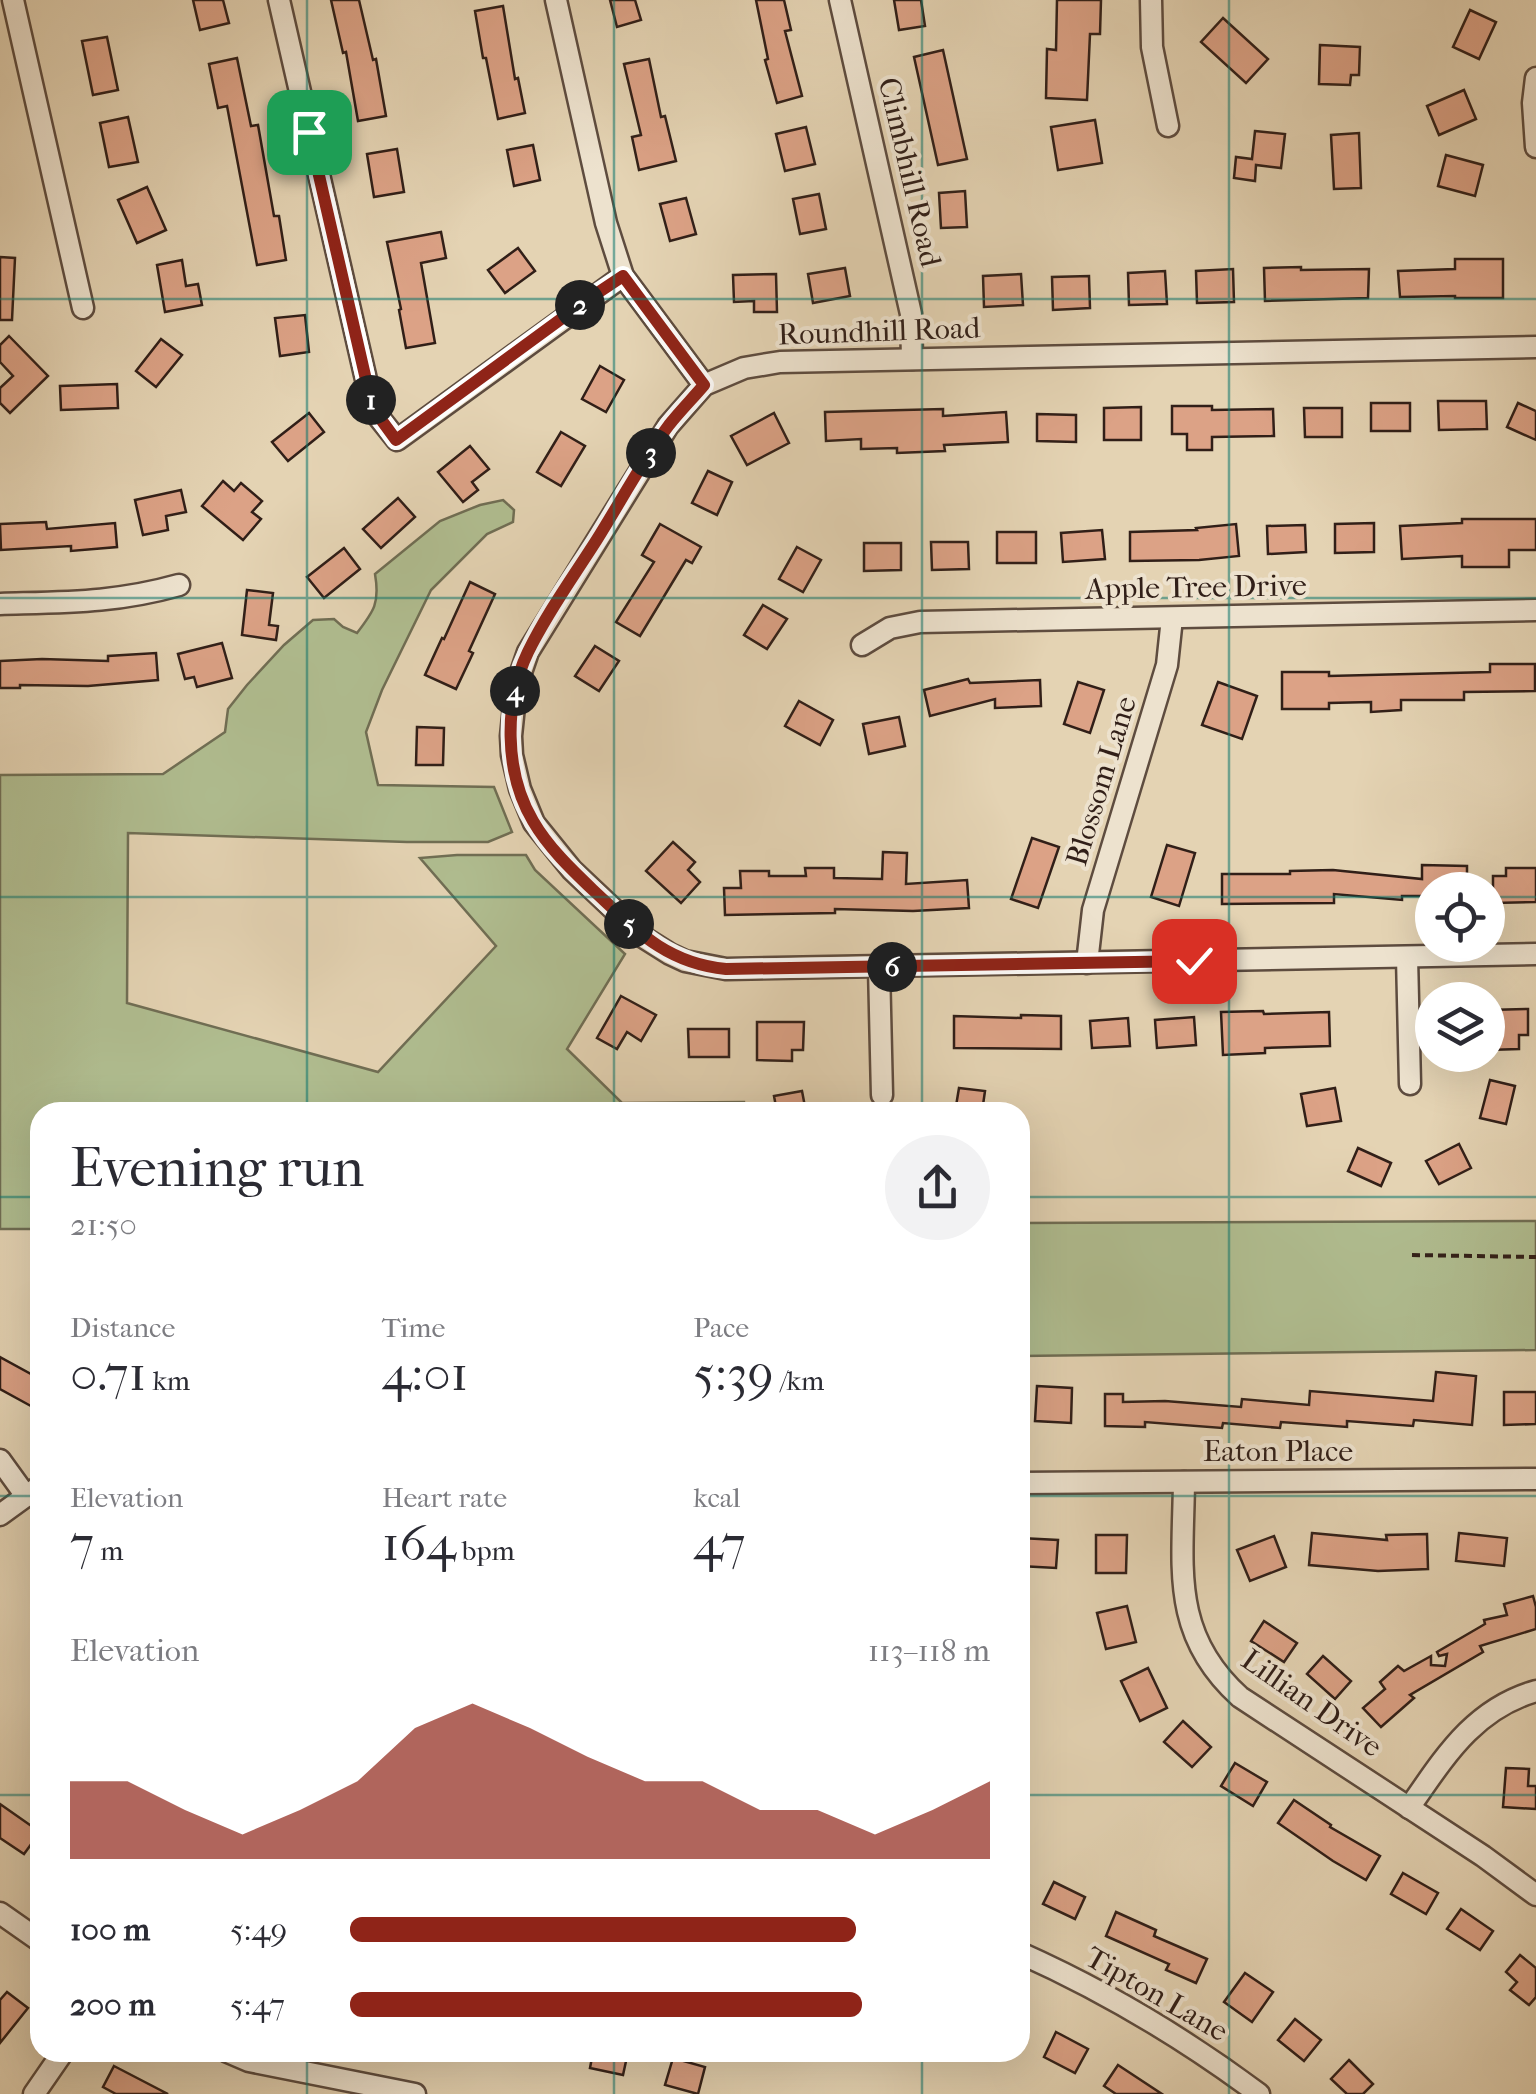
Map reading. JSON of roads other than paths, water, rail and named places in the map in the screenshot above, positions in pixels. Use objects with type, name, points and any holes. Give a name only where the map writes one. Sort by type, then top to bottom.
[{"type":"street","points":[[13,0],[82,308]]},
{"type":"street","points":[[279,0],[370,397],[396,440],[623,276]]},
{"type":"street","points":[[556,0],[606,223],[623,276],[704,385]]},
{"type":"street","name":"Climbhill Road","points":[[840,0],[911,314],[912,359]]},
{"type":"street","points":[[1151,0],[1152,46],[1168,126]]},
{"type":"street","points":[[1536,78],[1536,147]]},
{"type":"street","name":"Roundhill Road","points":[[1536,347],[912,359],[762,364],[744,368],[704,385],[668,426],[528,652],[511,720],[512,755],[534,823],[572,870],[643,937],[670,954],[710,968],[1536,954]]},
{"type":"street","points":[[0,604],[104,601],[142,596],[179,585]]},
{"type":"street","name":"Apple Tree Drive","points":[[862,645],[890,628],[920,622],[1536,610]]},
{"type":"street","name":"Blossom Lane","points":[[1087,962],[1093,910],[1167,665],[1172,618]]},
{"type":"street","points":[[1407,957],[1410,1084]]},
{"type":"street","points":[[879,967],[882,1095]]},
{"type":"street","points":[[0,1460],[30,1488]]},
{"type":"street","name":"Eaton Place","points":[[1030,1482],[1536,1480]]},
{"type":"street","name":"Lillian Drive","points":[[1184,1482],[1186,1607],[1197,1641],[1212,1667],[1240,1696],[1536,1895]]},
{"type":"street","points":[[0,1515],[30,1493]]},
{"type":"street","points":[[1409,1808],[1466,1732],[1503,1705],[1536,1692]]},
{"type":"street","points":[[0,1913],[30,1934]]},
{"type":"street","name":"Tipton Lane","points":[[1030,1959],[1113,2000],[1181,2040],[1259,2094]]},
{"type":"street","points":[[34,2094],[56,2062]]},
{"type":"street","points":[[254,2062],[415,2094]]},
{"type":"street","points":[[298,2094],[300,2072]]}]
